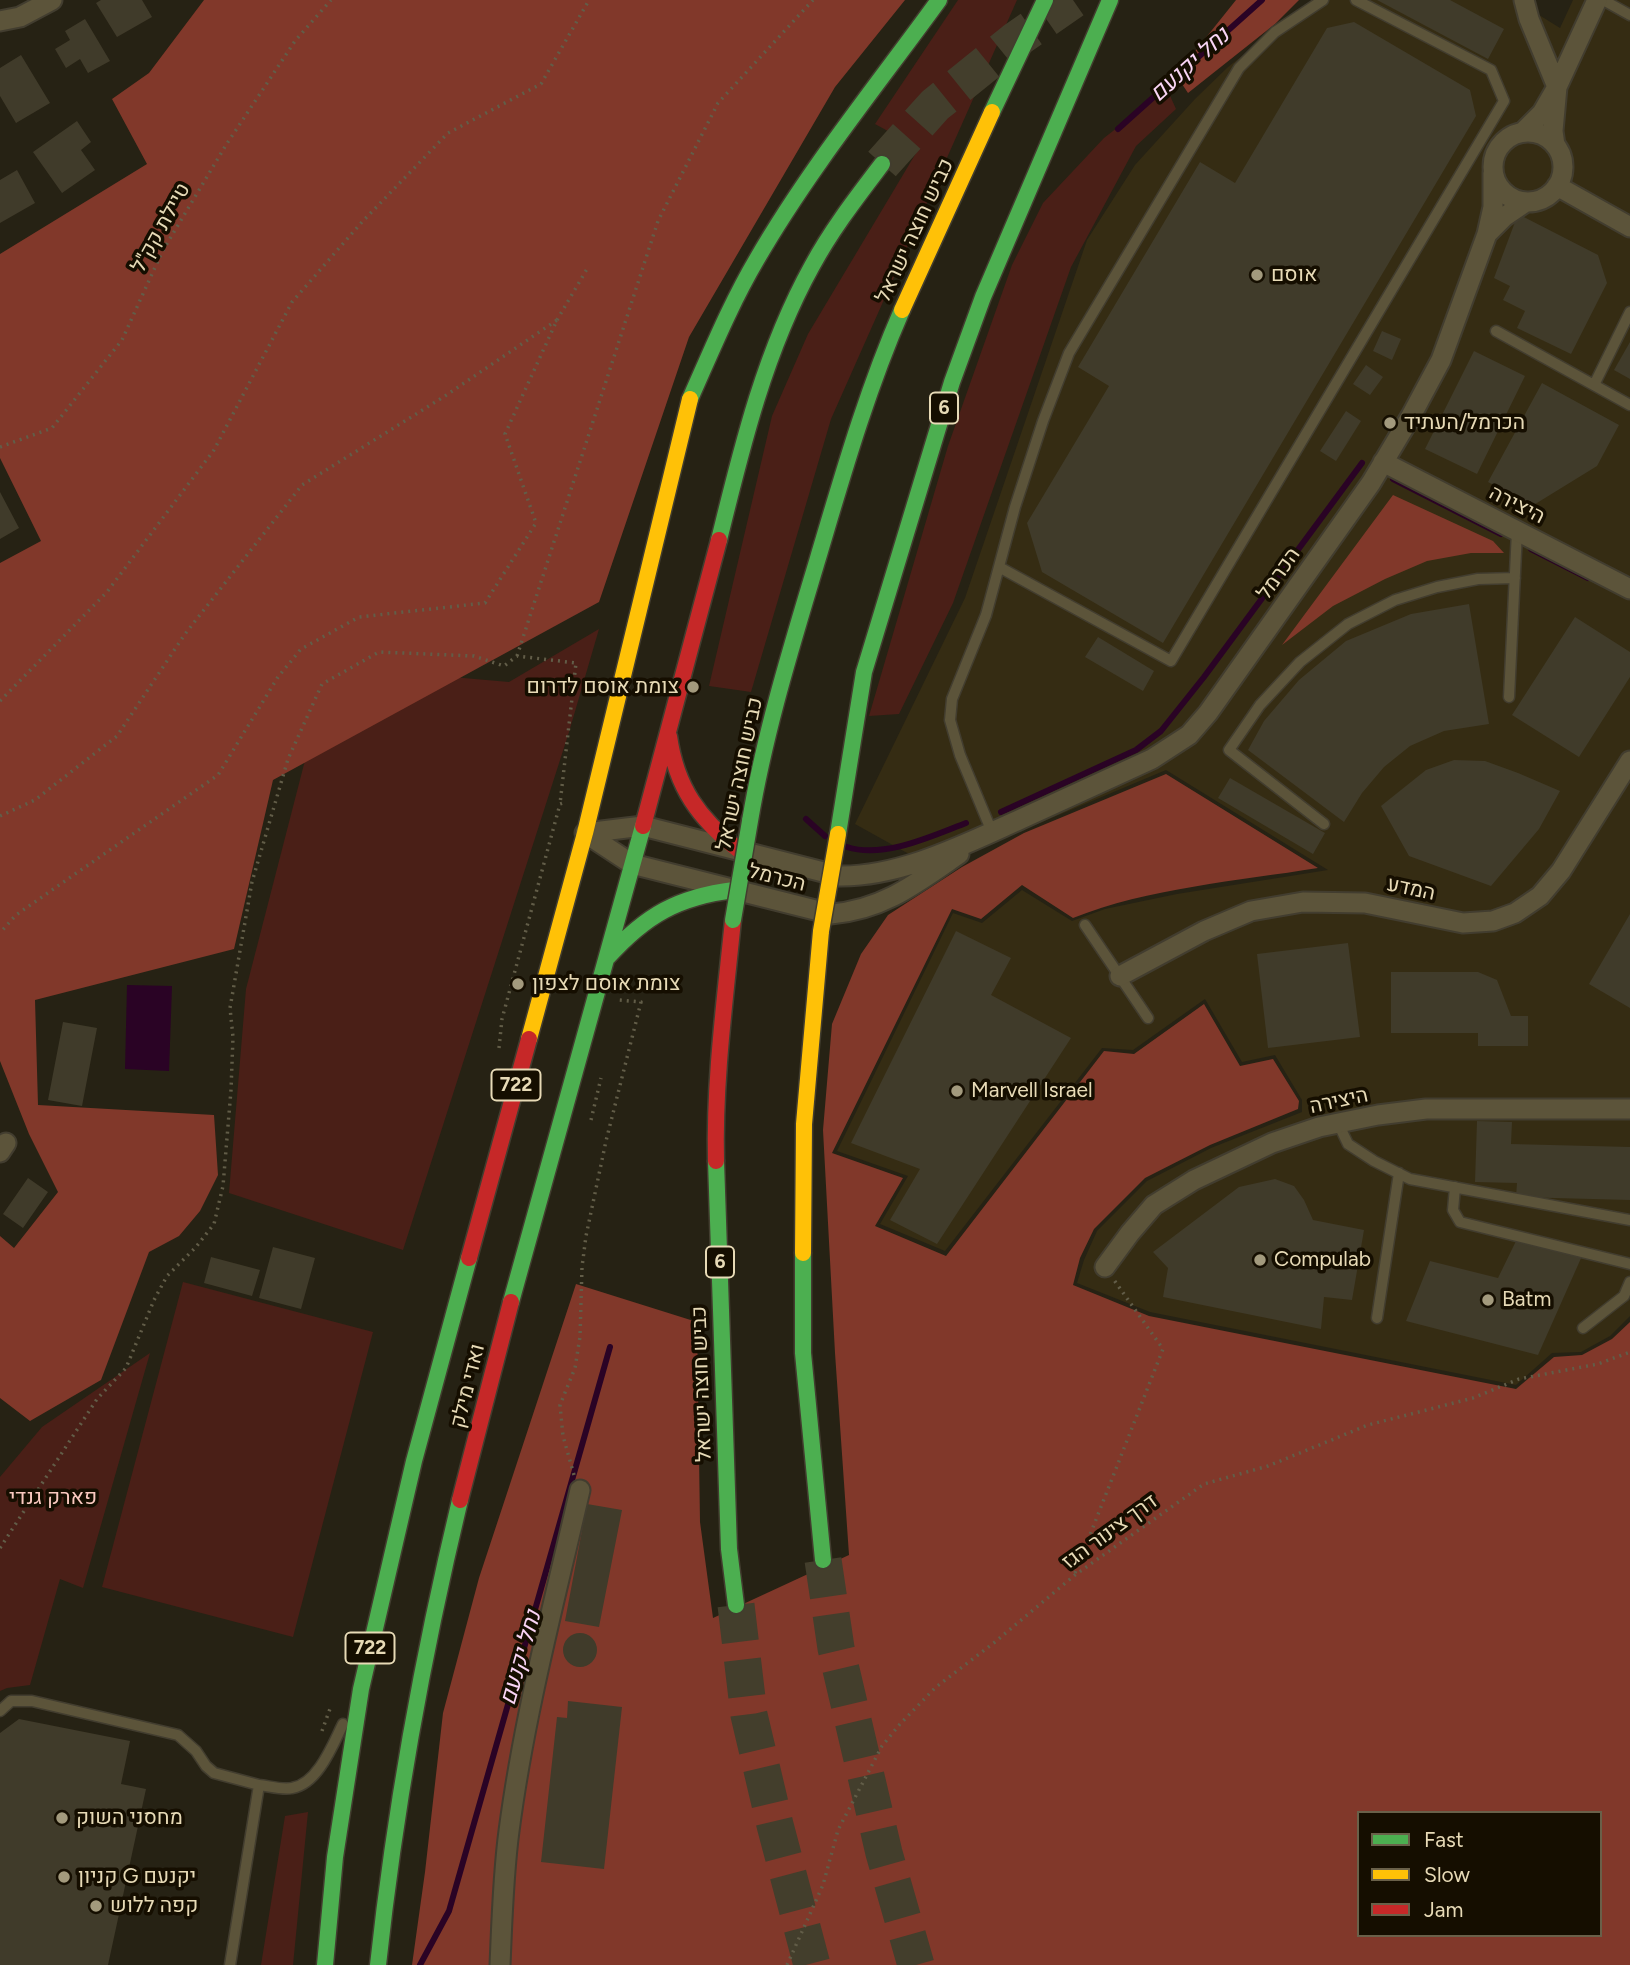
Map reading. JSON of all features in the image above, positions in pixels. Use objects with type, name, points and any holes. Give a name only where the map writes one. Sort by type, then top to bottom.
[{"type":"main road","name":"ואדי מילק","points":[[324,1965],[335,1857],[361,1689],[414,1461],[585,833],[689,401],[756,260],[798,194],[939,0]]},
{"type":"main road","name":"כביש חוצה ישראל","points":[[736,1605],[729,1549],[715,1125],[720,1044],[733,920],[756,786],[780,685],[852,443],[886,346],[1045,0]]},
{"type":"main road","name":"6","points":[[823,1560],[803,1353],[804,1124],[816,964],[864,672],[952,382],[983,297],[1110,0]]},
{"type":"main road","name":"ואדי מילק","points":[[378,1965],[401,1782],[441,1579],[490,1381],[669,733],[740,456],[778,336],[812,265],[841,218],[882,164]]},
{"type":"main road","points":[[669,733],[670,751],[681,785],[711,828],[739,850]]},
{"type":"main road","points":[[605,961],[622,941],[663,908],[687,898],[733,890]]},
{"type":"street","points":[[0,21],[20,17],[51,0]]},
{"type":"street","points":[[1524,0],[1557,87],[1553,131],[1555,145]]},
{"type":"street","points":[[1523,132],[1542,113],[1557,87],[1597,0]]},
{"type":"street","points":[[1523,132],[1546,137],[1555,145],[1561,155],[1563,167],[1557,187],[1549,195],[1538,201],[1525,202],[1503,192],[1493,173],[1493,160],[1502,144],[1511,136],[1523,132]]},
{"type":"street","name":"הכרמל","points":[[585,833],[643,826],[839,876],[855,876],[907,865],[992,832],[1152,759],[1189,735],[1241,668],[1371,483],[1441,360],[1487,234],[1493,207],[1493,173]]},
{"type":"street","points":[[1557,187],[1630,227]]},
{"type":"street","name":"הכרמל","points":[[1487,234],[1504,216],[1525,202]]},
{"type":"street","name":"היצירה","points":[[1383,463],[1630,589]]},
{"type":"street","name":"המדע","points":[[1120,976],[1251,911],[1303,902],[1365,903],[1463,923],[1493,921],[1515,913],[1540,896],[1561,871],[1630,761]]},
{"type":"street","name":"הכרמל","points":[[585,833],[632,864],[831,914],[873,906],[892,897],[992,832]]},
{"type":"street","name":"היצירה","points":[[1105,1267],[1154,1205],[1194,1180],[1272,1143],[1319,1127],[1378,1115],[1426,1110],[1630,1109]]},
{"type":"street","points":[[500,1965],[502,1902],[509,1832],[522,1753],[580,1490]]},
{"type":"lane","points":[[992,832],[960,755],[950,720],[952,699],[986,615],[1015,507],[1069,353],[1239,68],[1275,32],[1323,0]]},
{"type":"lane","points":[[999,568],[1171,661],[1504,101],[1491,70],[1356,0]]},
{"type":"lane","points":[[1604,0],[1630,15]]},
{"type":"lane","points":[[1594,385],[1630,312]]},
{"type":"lane","points":[[1496,331],[1630,405]]},
{"type":"lane","points":[[1509,697],[1517,531]]},
{"type":"lane","points":[[1324,824],[1229,750],[1261,705],[1300,662],[1348,624],[1395,600],[1437,587],[1478,579],[1514,578]]},
{"type":"lane","points":[[1085,925],[1148,1018]]},
{"type":"lane","points":[[1338,1124],[1348,1144],[1410,1179],[1630,1220]]},
{"type":"lane","points":[[1377,1318],[1399,1173]]},
{"type":"lane","points":[[1455,1187],[1454,1210],[1460,1222],[1630,1264]]},
{"type":"lane","points":[[1583,1328],[1624,1296],[1630,1282]]},
{"type":"lane","points":[[0,1711],[11,1701],[32,1701],[178,1735],[214,1773],[289,1789],[301,1785],[314,1775],[326,1759],[361,1689]]},
{"type":"lane","points":[[230,1965],[259,1784]]},
{"type":"path","name":"טיילת קק\"ל","points":[[0,447],[52,428],[122,340],[162,252],[226,145],[295,41],[331,0]]},
{"type":"path","points":[[0,701],[107,592],[214,450],[292,302],[362,222],[448,134],[541,84],[589,0]]},
{"type":"path","points":[[0,1548],[97,1399],[126,1368],[154,1300],[167,1276],[215,1224],[223,1186],[231,1090],[233,1037],[230,1007],[252,882],[288,759],[322,684],[379,652],[474,656],[503,666],[517,656],[658,222],[718,103],[813,0]]},
{"type":"path","points":[[0,933],[16,915],[218,775],[278,677],[301,649],[359,617],[485,603],[536,523],[505,434],[557,320],[587,269]]},
{"type":"path","points":[[0,816],[35,800],[117,736],[185,634],[302,485],[445,396],[557,320]]},
{"type":"path","points":[[517,656],[576,663],[560,804]]},
{"type":"path","points":[[580,1490],[563,1436],[560,1405],[575,1368],[580,1336],[582,1267],[586,1236],[606,1141],[641,1002],[620,1000],[624,989]]},
{"type":"path","points":[[591,1120],[604,1067]]},
{"type":"path","points":[[1075,1575],[1163,1349],[1105,1267]]},
{"type":"path","name":"דרך צינור הגז","points":[[787,1965],[823,1885],[838,1830],[882,1746],[936,1687],[1075,1575],[1204,1484],[1268,1466],[1368,1425],[1473,1398],[1519,1379],[1598,1364],[1630,1352]]},
{"type":"shaded area","points":[[204,0],[905,0],[835,87],[689,337],[599,602],[273,780],[234,949],[35,1000],[38,1105],[214,1115],[218,1175],[200,1211],[179,1236],[149,1252],[101,1380],[30,1421],[0,1398],[0,1236],[14,1248],[58,1192],[29,1134],[0,1061],[0,563],[41,541],[0,458],[0,254],[147,164],[112,99],[149,73]]},
{"type":"shaded area","points":[[1236,0],[1299,0],[1275,24],[1188,93],[1176,75]]},
{"type":"shaded area","points":[[1312,0],[1515,0],[1560,28],[1573,0],[1630,0],[1630,1316],[1610,1336],[1581,1352],[1552,1353],[1516,1385],[1150,1312],[1077,1283],[1097,1231],[1147,1181],[1211,1148],[1302,1112],[1302,1100],[1275,1055],[1242,1062],[1205,999],[1133,1050],[1102,1048],[945,1251],[880,1224],[908,1176],[837,1151],[953,913],[982,923],[1022,890],[1072,921],[1105,909],[1177,894],[1328,870],[1166,770],[936,869],[855,824],[965,598],[1087,240],[1135,165],[1195,99],[1228,67]]},
{"type":"shaded area","points":[[1393,495],[1493,541],[1504,553],[1471,553],[1427,561],[1333,606],[1282,645]]},
{"type":"shaded area","points":[[1166,774],[1318,868],[1162,892],[1073,918],[1022,885],[981,919],[952,909],[832,1153],[903,1178],[875,1226],[946,1256],[1104,1051],[1134,1054],[1204,1004],[1240,1066],[1273,1059],[1299,1101],[1298,1109],[1210,1145],[1145,1178],[1094,1229],[1080,1258],[1073,1285],[1149,1316],[1516,1389],[1554,1357],[1582,1355],[1612,1339],[1630,1322],[1630,1965],[412,1965],[443,1713],[479,1578],[576,1284],[697,1322],[700,1522],[713,1618],[849,1555],[823,1130],[832,1024],[861,954],[888,915],[962,867],[1024,833]]},
{"type":"shaded area","points":[[127,985],[172,986],[169,1071],[125,1069]]},
{"type":"green space","points":[[958,0],[1017,0],[831,419],[751,692],[709,686],[772,416],[808,334],[919,148],[875,124]]},
{"type":"green space","points":[[1167,89],[1176,109],[1136,146],[1071,267],[953,603],[899,714],[869,716],[948,446],[1012,265],[1043,203],[1104,138]]},
{"type":"green space","points":[[599,629],[569,732],[403,1250],[229,1193],[246,989],[310,741],[418,674],[509,682]]},
{"type":"green space","points":[[183,1282],[373,1332],[293,1637],[102,1587]]},
{"type":"green space","name":"פארק גנדי","points":[[150,1353],[83,1588],[60,1579],[30,1685],[0,1691],[0,1477],[42,1427]]},
{"type":"green space","points":[[308,1812],[293,1965],[261,1965],[285,1816]]},
{"type":"building","points":[[101,0],[142,0],[152,17],[117,37],[96,3]]},
{"type":"building","points":[[1377,0],[1450,0],[1504,29],[1488,59]]},
{"type":"building","points":[[85,19],[110,61],[88,73],[80,59],[66,68],[55,49],[70,40],[65,31]]},
{"type":"building","name":"אוסם","points":[[1354,22],[1470,90],[1476,116],[1163,643],[1042,572],[1027,523],[1109,386],[1078,367],[1200,162],[1235,183],[1327,28]]},
{"type":"building","points":[[21,55],[50,103],[16,123],[0,96],[0,68]]},
{"type":"building","points":[[77,121],[91,142],[81,150],[95,170],[62,193],[33,152]]},
{"type":"building","points":[[17,170],[35,203],[0,223],[0,180]]},
{"type":"building","points":[[1518,214],[1598,255],[1607,283],[1571,354],[1517,328],[1525,311],[1503,300],[1510,286],[1494,278]]},
{"type":"building","points":[[1382,331],[1401,339],[1392,360],[1373,351]]},
{"type":"building","points":[[1630,342],[1630,379],[1614,370]]},
{"type":"building","points":[[1474,351],[1525,376],[1477,474],[1425,449]]},
{"type":"building","points":[[1366,365],[1383,377],[1370,395],[1353,384]]},
{"type":"building","points":[[1542,383],[1619,425],[1597,466],[1532,506],[1488,482]]},
{"type":"building","points":[[1346,411],[1361,421],[1336,461],[1320,451]]},
{"type":"building","points":[[0,492],[19,528],[0,539]]},
{"type":"building","points":[[1469,604],[1489,724],[1444,731],[1410,746],[1384,767],[1362,793],[1344,822],[1248,750],[1264,721],[1299,680],[1346,641],[1411,614]]},
{"type":"building","points":[[1575,617],[1630,652],[1630,677],[1579,757],[1512,715]]},
{"type":"building","points":[[1098,637],[1154,671],[1143,691],[1085,657]]},
{"type":"building","points":[[1454,760],[1485,761],[1560,791],[1539,829],[1491,886],[1409,856],[1381,806],[1426,770]]},
{"type":"building","points":[[1230,778],[1325,833],[1313,854],[1218,798]]},
{"type":"building","points":[[1630,914],[1630,1008],[1589,984]]},
{"type":"building","name":"Marvell Israel","points":[[956,931],[1011,958],[991,995],[1071,1038],[937,1244],[890,1220],[920,1169],[851,1143]]},
{"type":"building","points":[[1348,943],[1360,1037],[1268,1048],[1257,954]]},
{"type":"building","points":[[1391,972],[1478,972],[1497,980],[1511,1016],[1528,1016],[1528,1046],[1478,1046],[1478,1033],[1391,1033]]},
{"type":"building","points":[[63,1022],[97,1028],[82,1106],[48,1100]]},
{"type":"building","points":[[1477,1121],[1512,1122],[1511,1144],[1630,1147],[1630,1200],[1516,1197],[1517,1183],[1475,1182]]},
{"type":"building","points":[[28,1178],[48,1192],[23,1228],[3,1214]]},
{"type":"building","name":"Compulab","points":[[1275,1179],[1294,1186],[1313,1220],[1364,1230],[1352,1300],[1324,1297],[1321,1329],[1163,1297],[1168,1268],[1153,1252],[1239,1187]]},
{"type":"building","name":"Batm","points":[[1516,1241],[1582,1256],[1538,1355],[1406,1321],[1430,1261],[1498,1278]]},
{"type":"building","points":[[273,1247],[315,1258],[301,1309],[259,1298]]},
{"type":"building","points":[[211,1257],[260,1270],[252,1296],[204,1283]]},
{"type":"building","points":[[587,1504],[622,1510],[599,1627],[565,1621]]},
{"type":"building","points":[[580,1633],[592,1638],[597,1650],[592,1662],[580,1667],[568,1662],[563,1650],[568,1638]]},
{"type":"building","points":[[568,1701],[622,1707],[604,1869],[541,1862],[557,1717],[567,1718]]},
{"type":"building","name":"קניון G יקנעם","points":[[19,1719],[130,1741],[121,1784],[146,1789],[108,1965],[0,1965],[0,1733]]},
{"type":"waterway","name":"נחל יקנעם","points":[[1118,129],[1262,0]]},
{"type":"waterway","points":[[1001,812],[1136,750],[1161,731],[1362,463]]},
{"type":"waterway","points":[[1393,479],[1501,534]]},
{"type":"waterway","points":[[1531,549],[1588,578]]},
{"type":"waterway","points":[[806,819],[825,836]]},
{"type":"waterway","points":[[847,847],[861,850],[892,848],[966,823]]},
{"type":"waterway","name":"נחל יקנעם","points":[[420,1965],[449,1911],[610,1347]]},
{"type":"tunnel","points":[[882,164],[935,105],[1014,41],[1073,0]]},
{"type":"tunnel","points":[[823,1560],[836,1648],[884,1853],[916,1965]]},
{"type":"tunnel","points":[[736,1605],[749,1715],[812,1965]]},
{"type":"traffic: fast","points":[[690,399],[739,293],[777,225],[821,160],[939,0]]},
{"type":"traffic: fast","points":[[992,112],[1045,0]]},
{"type":"traffic: fast","points":[[838,834],[864,672],[952,382],[983,297],[1110,0]]},
{"type":"traffic: fast","points":[[719,540],[746,434],[768,365],[795,298],[845,213],[882,164]]},
{"type":"traffic: fast","points":[[750,821],[771,721],[837,495],[856,432],[902,310]]},
{"type":"traffic: fast","points":[[733,920],[750,821]]},
{"type":"traffic: fast","points":[[511,1302],[643,826]]},
{"type":"traffic: fast","points":[[608,957],[636,930],[664,910],[696,898],[734,890]]},
{"type":"traffic: fast","points":[[716,1161],[729,1549],[736,1605]]},
{"type":"traffic: fast","points":[[803,1253],[803,1353],[823,1560]]},
{"type":"traffic: fast","points":[[325,1965],[335,1857],[361,1689],[414,1461],[469,1258]]},
{"type":"traffic: fast","points":[[378,1965],[412,1731],[460,1500]]},
{"type":"traffic: slow","points":[[902,310],[992,112]]},
{"type":"traffic: slow","points":[[585,833],[690,399]]},
{"type":"traffic: slow","points":[[529,1039],[585,833]]},
{"type":"traffic: slow","points":[[821,931],[838,834]]},
{"type":"traffic: slow","points":[[803,1253],[804,1124],[821,931]]},
{"type":"traffic: jam","points":[[643,826],[719,540]]},
{"type":"traffic: jam","points":[[669,736],[677,771],[692,800],[712,826],[739,850]]},
{"type":"traffic: jam","points":[[716,1161],[718,1071],[733,920]]},
{"type":"traffic: jam","points":[[469,1258],[529,1039]]},
{"type":"traffic: jam","points":[[460,1500],[511,1302]]},
{"type":"place","name":"אוסם","points":[[1257,275]]},
{"type":"place","name":"הכרמל/העתיד","points":[[1390,423]]},
{"type":"place","name":"צומת אוסם לדרום","points":[[693,687]]},
{"type":"place","name":"צומת אוסם לצפון","points":[[518,984]]},
{"type":"place","name":"Marvell Israel","points":[[957,1091]]},
{"type":"place","name":"Compulab","points":[[1260,1260]]},
{"type":"place","name":"Batm","points":[[1488,1300]]},
{"type":"place","name":"מחסני השוק","points":[[62,1818]]},
{"type":"place","name":"קניון G יקנעם","points":[[64,1877]]},
{"type":"place","name":"קפה ללוש","points":[[96,1906]]}]
